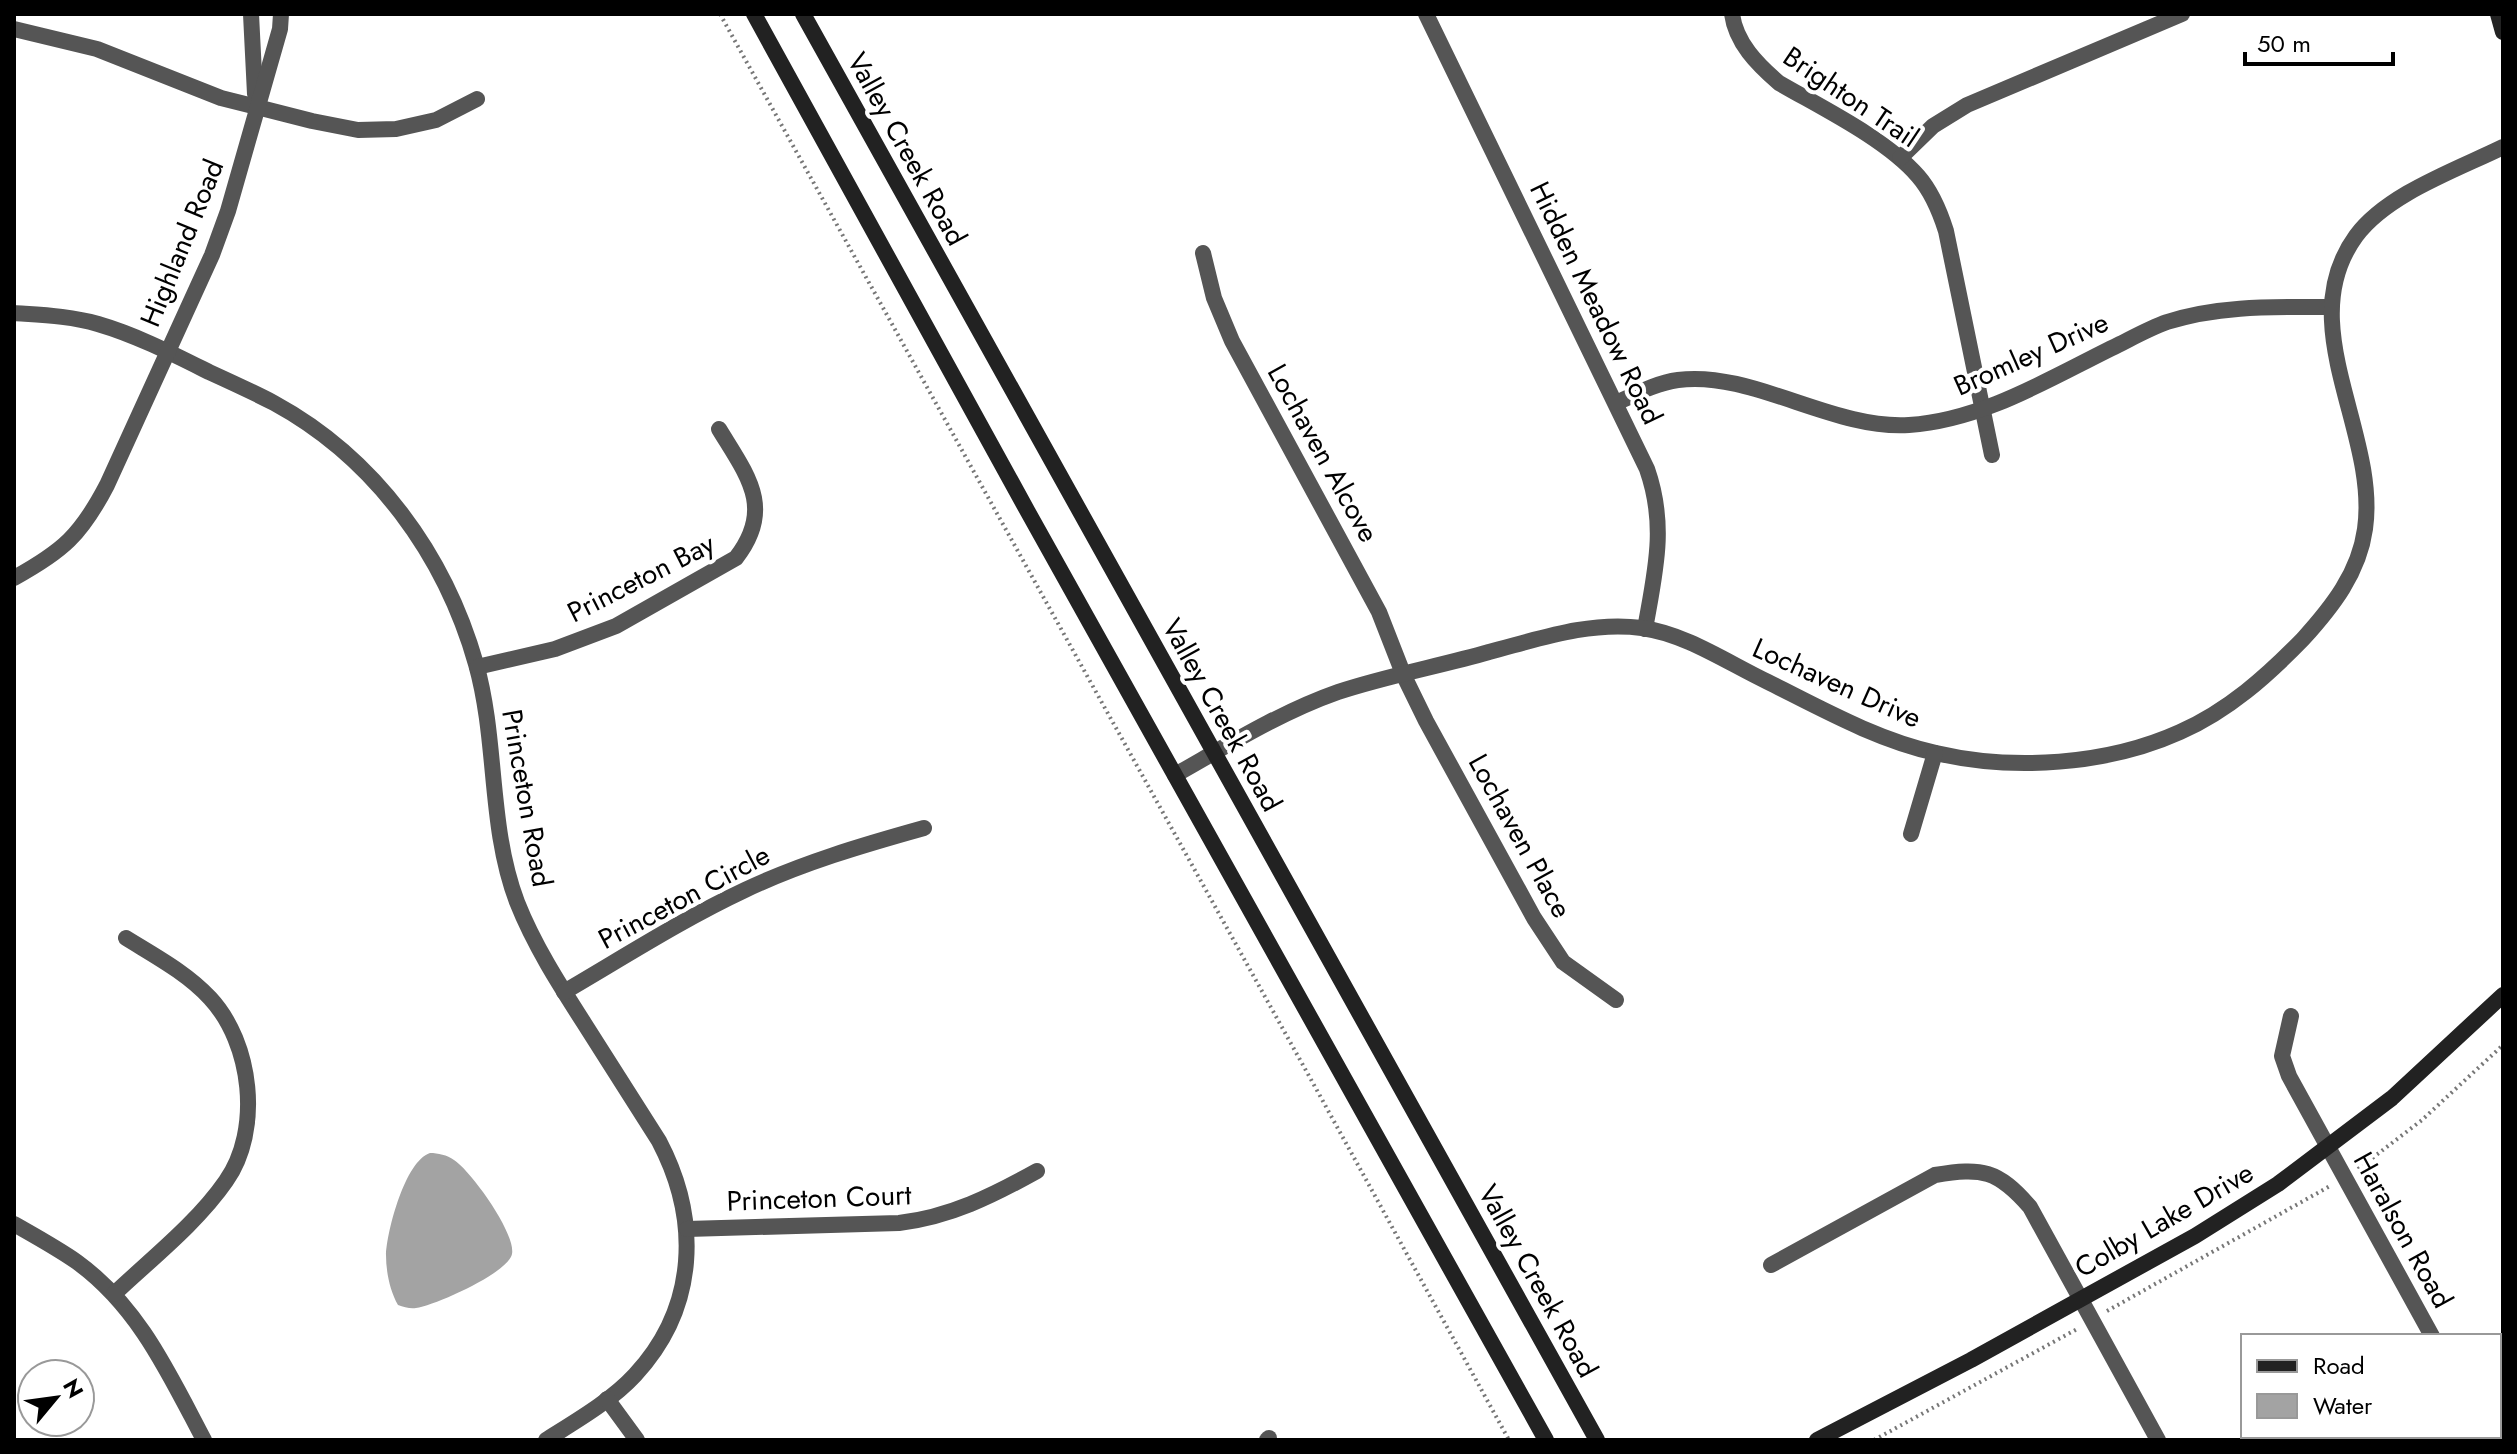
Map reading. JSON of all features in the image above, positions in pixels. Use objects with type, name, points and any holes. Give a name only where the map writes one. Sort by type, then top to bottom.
[{"type":"main road","points":[[754,14],[1546,1440]]},
{"type":"main road","name":"Valley Creek Road","points":[[803,14],[1597,1440]]},
{"type":"main road","points":[[2498,14],[2503,32]]},
{"type":"main road","name":"Colby Lake Drive","points":[[1817,1440],[2081,1299],[2239,1210],[2328,1149],[2424,1070],[2503,995]]},
{"type":"street","name":"Highland Road","points":[[251,14],[256,107]]},
{"type":"street","name":"Highland Road","points":[[14,578],[46,560],[72,540],[91,515],[107,485],[206,268],[228,211],[280,29],[281,14]]},
{"type":"street","name":"Hidden Meadow Road","points":[[1426,14],[1616,403],[1657,495],[1660,526],[1658,558],[1645,629]]},
{"type":"street","name":"Brighton Trail","points":[[1732,14],[1734,29],[1764,70],[1779,83],[1900,158],[1920,178],[1937,205],[1946,231],[1992,455]]},
{"type":"street","points":[[1900,158],[1933,126],[1967,105],[2182,14]]},
{"type":"street","points":[[14,29],[97,49],[221,98],[358,130],[396,129],[436,120],[477,99]]},
{"type":"street","name":"Lochaven Drive","points":[[1175,775],[1301,707],[1341,691],[1569,631],[1611,626],[1645,629],[1685,642],[1857,726],[1935,753],[1990,762],[2051,761],[2097,756],[2180,733],[2227,706],[2253,686],[2327,612],[2356,562],[2365,533],[2366,475],[2334,346],[2330,307],[2342,257],[2357,234],[2377,213],[2405,195],[2503,147]]},
{"type":"street","name":"Lochaven Alcove","points":[[1203,253],[1214,298],[1232,341],[1373,600],[1404,676]]},
{"type":"street","name":"Bromley Drive","points":[[1616,403],[1661,383],[1682,379],[1731,384],[1878,424],[1908,425],[1983,410],[2166,323],[2237,308],[2330,307]]},
{"type":"street","name":"Princeton Road","points":[[14,313],[60,316],[95,323],[167,351],[276,404],[350,457],[370,477],[410,524],[451,594],[477,667],[487,717],[504,856],[516,899],[532,936],[564,992],[659,1141],[683,1199],[687,1229],[683,1288],[672,1319],[655,1349],[635,1376],[546,1440]]},
{"type":"street","name":"Princeton Bay","points":[[477,667],[555,649],[595,635],[736,558],[749,542],[756,499],[751,480],[719,429]]},
{"type":"street","name":"Lochaven Place","points":[[1404,676],[1534,918],[1563,962],[1616,1000]]},
{"type":"street","points":[[1911,834],[1935,753]]},
{"type":"street","name":"Princeton Circle","points":[[564,992],[748,888],[854,848],[924,828]]},
{"type":"street","points":[[114,1294],[210,1202],[228,1179],[237,1160],[248,1106],[246,1077],[239,1049],[213,1001],[193,982],[126,938]]},
{"type":"street","name":"Haralson Road","points":[[2291,1016],[2282,1056],[2289,1076],[2431,1334]]},
{"type":"street","name":"Princeton Court","points":[[687,1229],[928,1220],[984,1199],[1037,1171]]},
{"type":"street","points":[[1771,1265],[1935,1175],[1962,1171],[1992,1174],[2012,1186],[2030,1207],[2158,1440]]},
{"type":"street","points":[[14,1224],[78,1262],[114,1294],[156,1349],[204,1440]]},
{"type":"street","points":[[607,1399],[637,1440]]},
{"type":"path","points":[[720,14],[1509,1440]]},
{"type":"path","points":[[2359,1168],[2438,1106],[2503,1045]]},
{"type":"path","points":[[2108,1311],[2329,1187]]},
{"type":"path","points":[[1874,1440],[2078,1329]]},
{"type":"water","points":[[430,1153],[451,1158],[470,1176],[500,1218],[512,1254],[498,1270],[470,1287],[426,1306],[409,1308],[398,1305],[393,1294],[387,1268],[387,1244],[405,1182],[421,1159]]}]
